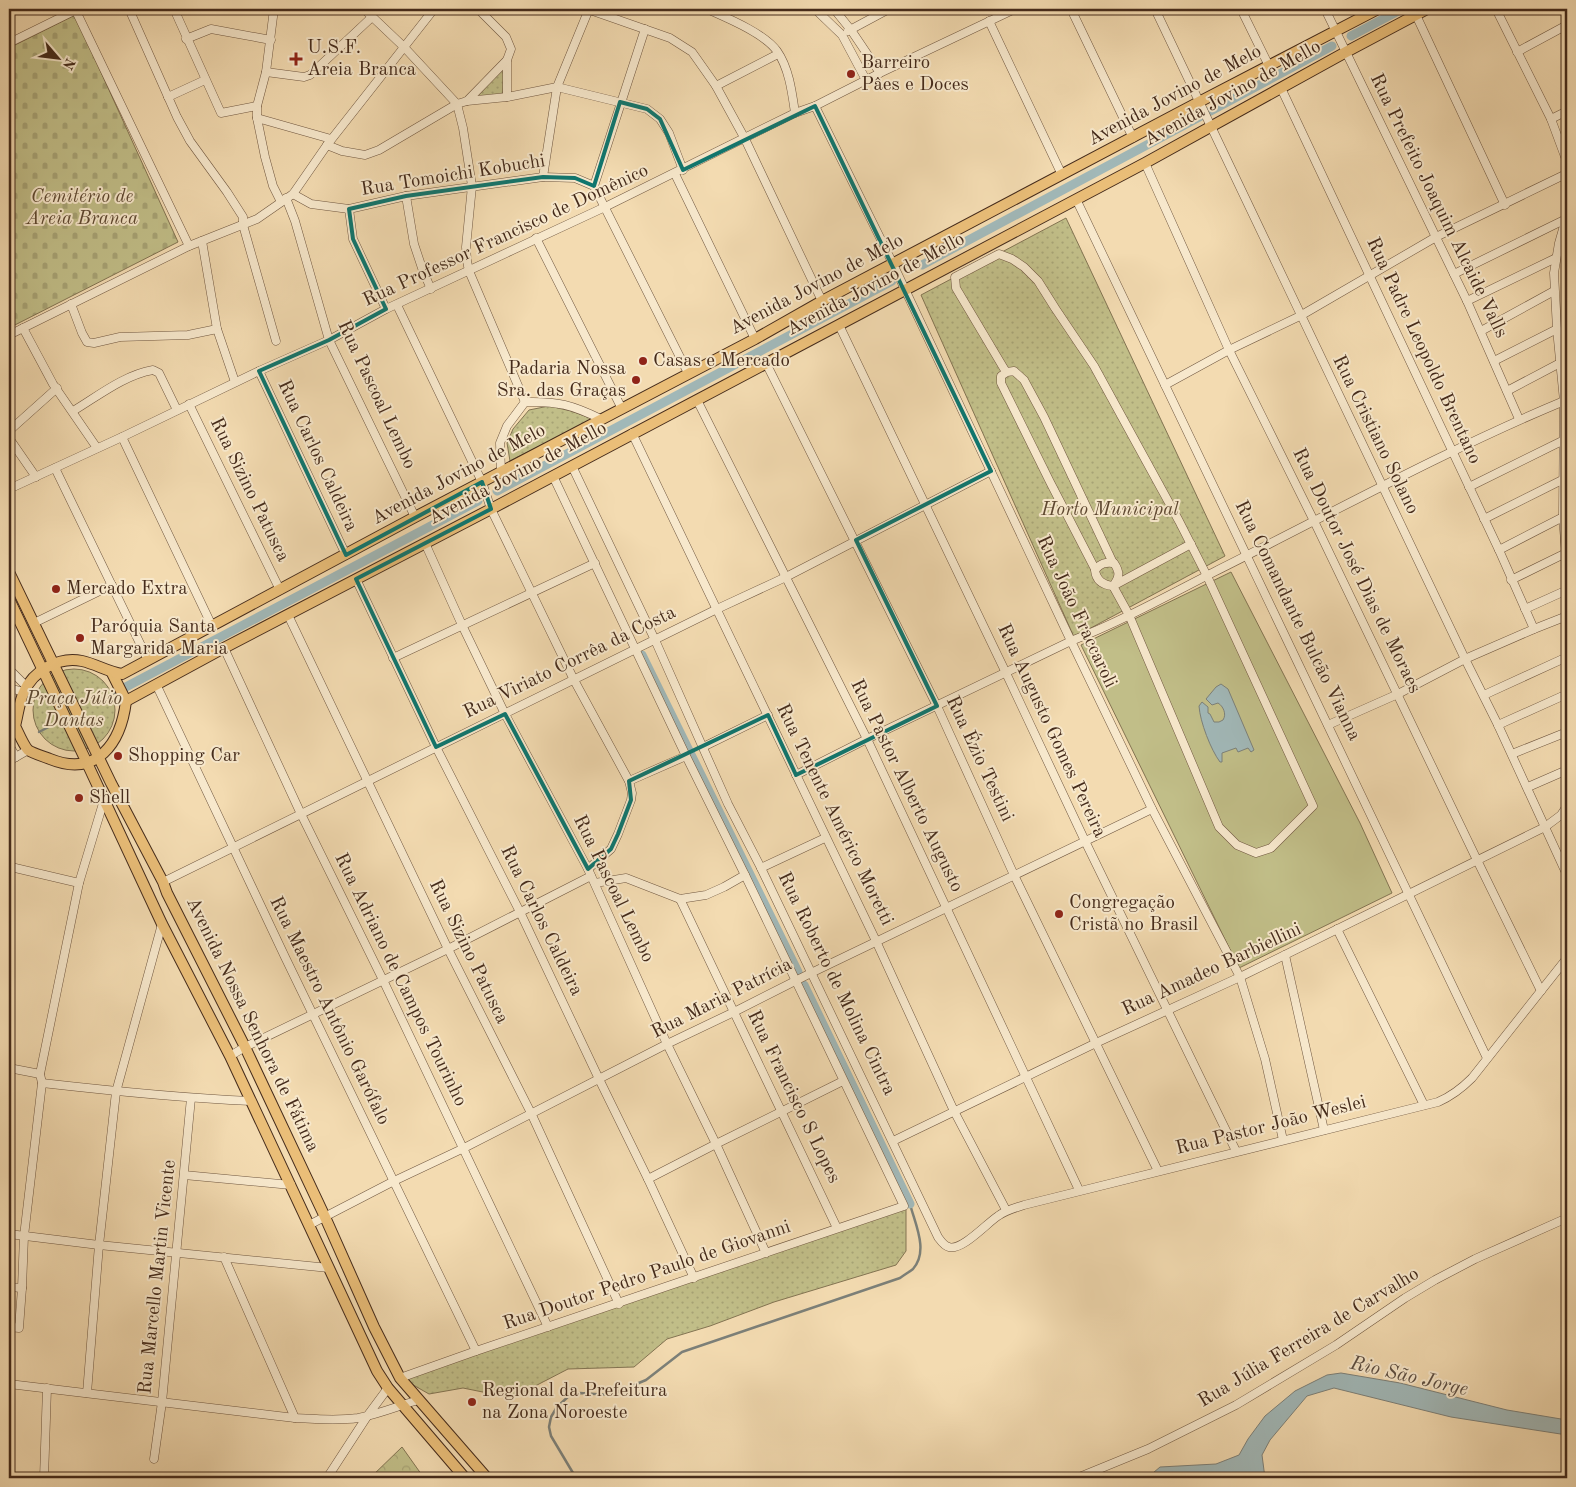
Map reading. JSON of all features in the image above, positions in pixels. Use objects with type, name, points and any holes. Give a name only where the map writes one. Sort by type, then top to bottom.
[{"type":"main road","name":"Avenida Jovino de Melo","points":[[115,677],[755,339],[822,301],[1378,9]]},
{"type":"main road","name":"Avenida Jovino de Mello","points":[[125,698],[156,684],[906,290],[1144,163],[1209,124],[1281,88],[1427,9]]},
{"type":"main road","name":"Avenida Nossa Senhora de Fátima","points":[[9,572],[110,783],[163,882],[245,1047],[325,1217],[374,1327],[400,1378],[487,1478]]},
{"type":"main road","name":"Avenida Nossa Senhora de Fátima","points":[[9,599],[162,924],[230,1056],[377,1371],[388,1388],[465,1478]]},
{"type":"main road","points":[[68,660],[99,666],[115,677],[125,698],[124,718],[119,732],[99,757],[87,763],[66,764],[28,750],[12,728],[25,690],[42,670],[54,664],[68,660]]},
{"type":"street","points":[[9,43],[76,9],[189,246]]},
{"type":"street","points":[[129,9],[168,98],[190,141],[243,217],[242,225],[276,341]]},
{"type":"street","points":[[174,9],[221,113],[257,106]]},
{"type":"street","name":"Rua Pascoal Lembo","points":[[274,9],[266,72],[257,106],[257,118],[264,157],[272,186],[287,198],[330,340],[415,517]]},
{"type":"street","points":[[364,9],[404,47],[457,104],[463,128],[472,186],[466,261],[525,402]]},
{"type":"street","points":[[9,335],[189,246],[257,219],[287,198],[434,9]]},
{"type":"street","points":[[478,9],[506,37],[511,49],[507,60],[507,97]]},
{"type":"street","points":[[543,177],[557,87],[588,9],[670,38],[692,52],[716,86],[745,139],[822,301]]},
{"type":"street","points":[[707,9],[747,28],[776,49],[784,63],[795,113]]},
{"type":"street","points":[[815,9],[842,35],[866,80]]},
{"type":"street","points":[[834,9],[880,73]]},
{"type":"street","points":[[842,35],[888,9]]},
{"type":"street","name":"Rua Professor Francisco de Domênico","points":[[9,489],[235,382],[330,340],[386,309],[536,238],[605,208],[795,113],[815,106],[1011,9]]},
{"type":"street","points":[[1071,9],[1133,138]]},
{"type":"street","name":"Rua Cristiano Solano","points":[[1155,9],[1464,659],[1484,695],[1528,787],[1567,875]]},
{"type":"street","points":[[1240,9],[1269,66]]},
{"type":"street","name":"Rua Prefeito Joaquim Alcaide Valls","points":[[1325,9],[1467,301],[1519,419]]},
{"type":"street","points":[[1496,9],[1551,119],[1567,162],[1567,183]]},
{"type":"street","points":[[1416,15],[1505,205]]},
{"type":"street","points":[[266,72],[304,78],[310,75],[372,17]]},
{"type":"street","points":[[989,21],[1062,175]]},
{"type":"street","points":[[1517,52],[1567,25]]},
{"type":"street","points":[[186,39],[211,29],[270,40]]},
{"type":"street","points":[[645,29],[594,186],[688,373]]},
{"type":"street","points":[[716,86],[778,54]]},
{"type":"street","points":[[467,101],[507,60]]},
{"type":"street","points":[[168,98],[206,80]]},
{"type":"street","points":[[257,118],[329,142],[342,151],[365,155],[379,150],[457,104],[467,101],[507,97],[557,87],[647,109],[660,119],[669,133],[679,172],[755,339]]},
{"type":"street","name":"Rua Padre Leopoldo Brentano","points":[[1281,88],[1499,550],[1534,629]]},
{"type":"street","name":"Rua João Fraccaroli","points":[[815,106],[906,290],[1152,809],[1240,977],[1265,1060],[1283,1140]]},
{"type":"street","points":[[1551,119],[1567,111]]},
{"type":"street","name":"Rua Doutor José Dias de Moraes","points":[[1144,163],[1229,350],[1314,520],[1476,860],[1541,991]]},
{"type":"street","points":[[1165,385],[1229,350],[1300,316],[1436,238],[1566,174]]},
{"type":"street","name":"Rua Tomoichi Kobuchi","points":[[287,198],[311,204],[349,209],[406,196],[543,177],[575,178],[594,186]]},
{"type":"street","points":[[406,196],[414,244],[431,289]]},
{"type":"street","name":"Rua Comandante Bulcão Vianna","points":[[1076,199],[1487,1058]]},
{"type":"street","points":[[349,209],[353,239],[386,309]]},
{"type":"street","points":[[1567,217],[1554,273],[1564,401],[1563,517],[1567,567]]},
{"type":"street","points":[[1454,274],[1567,217]]},
{"type":"street","points":[[536,238],[622,409]]},
{"type":"street","points":[[202,241],[217,329],[235,382]]},
{"type":"street","points":[[1006,372],[956,288],[955,277],[999,254],[1024,266],[1038,281],[1094,366],[1207,576],[1314,806],[1271,848],[1256,853],[1237,845],[1219,827],[1129,615],[1113,586],[1101,582],[1096,577],[1096,569],[1001,383],[1001,376],[1006,372],[1014,371],[1024,380],[1044,417],[1118,570],[1119,578],[1113,586]]},
{"type":"street","points":[[1467,301],[1556,258]]},
{"type":"street","points":[[1481,331],[1554,291]]},
{"type":"street","points":[[71,304],[87,342],[94,344],[120,337],[188,336],[217,329]]},
{"type":"street","points":[[230,1056],[245,1047],[448,950],[592,876],[611,849],[630,806],[632,793],[629,782],[574,680],[491,508],[482,482],[396,305]]},
{"type":"street","name":"Rua Augusto Gomes Pereira","points":[[839,325],[1085,841],[1236,1151]]},
{"type":"street","points":[[23,328],[57,388],[97,448]]},
{"type":"street","points":[[1494,361],[1557,328]]},
{"type":"street","name":"Rua Ézio Testini","points":[[766,363],[856,540],[937,706],[1014,875],[1158,1171]]},
{"type":"street","points":[[1507,391],[1560,363]]},
{"type":"street","points":[[73,411],[124,381],[143,372],[153,370],[159,373],[176,410]]},
{"type":"street","name":"Rua Carlos Caldeira","points":[[259,371],[346,555]]},
{"type":"street","points":[[9,431],[57,388]]},
{"type":"street","name":"Rua Pastor Alberto Augusto","points":[[697,400],[867,739],[1079,1190]]},
{"type":"street","points":[[501,472],[500,442],[506,426],[525,402],[548,401],[564,404],[581,409],[601,419]]},
{"type":"street","points":[[796,775],[867,739],[1129,615],[1314,520],[1519,419],[1564,401]]},
{"type":"street","name":"Rua Sizino Patusca","points":[[189,404],[280,590]]},
{"type":"street","name":"Rua Tenente Américo Moretti","points":[[632,433],[876,941],[954,1111],[1006,1210]]},
{"type":"street","points":[[122,437],[212,626]]},
{"type":"street","points":[[9,438],[36,477]]},
{"type":"street","points":[[1469,487],[1564,440]]},
{"type":"street","name":"Rua Roberto de Molina Cintra","points":[[572,466],[654,640],[728,804],[762,868],[809,973],[938,1237]]},
{"type":"street","points":[[55,468],[148,660]]},
{"type":"street","name":"Rua Viriato Corrêa da Costa","points":[[163,882],[717,609],[786,577],[991,471]]},
{"type":"street","name":"Rua Roberto de Molina Cintra","points":[[553,476],[686,756],[797,980],[843,1081],[904,1206]]},
{"type":"street","points":[[1484,519],[1564,479]]},
{"type":"street","points":[[1499,550],[1563,517]]},
{"type":"street","name":"Rua Pascoal Lembo","points":[[425,543],[505,714],[592,876],[667,1044],[766,1253]]},
{"type":"street","points":[[1113,586],[1190,544]]},
{"type":"street","points":[[1511,580],[1566,553]]},
{"type":"street","points":[[393,658],[595,562]]},
{"type":"street","points":[[1096,569],[1100,564],[1106,562],[1113,563]]},
{"type":"street","name":"Rua Carlos Caldeira","points":[[356,579],[436,747],[520,912],[694,1278]]},
{"type":"street","points":[[34,623],[112,584]]},
{"type":"street","points":[[1525,608],[1567,590]]},
{"type":"street","name":"Rua Sizino Patusca","points":[[288,615],[448,950],[531,1113],[619,1304]]},
{"type":"street","points":[[1328,724],[1398,694],[1464,659],[1567,616]]},
{"type":"street","name":"Rua Adriano de Campos Tourinho","points":[[224,648],[301,814],[383,980],[548,1326]]},
{"type":"street","points":[[1484,695],[1567,658]]},
{"type":"street","points":[[9,669],[25,690]]},
{"type":"street","name":"Rua Maestro Antônio Garófalo","points":[[156,684],[312,1015],[476,1351]]},
{"type":"street","points":[[9,688],[25,690]]},
{"type":"street","points":[[1498,725],[1567,694]]},
{"type":"street","points":[[703,747],[768,715]]},
{"type":"street","points":[[1512,754],[1567,732]]},
{"type":"street","points":[[9,745],[12,759],[28,750]]},
{"type":"street","points":[[629,782],[686,756]]},
{"type":"street","points":[[1528,787],[1567,770]]},
{"type":"street","points":[[9,1327],[19,1328],[24,1236],[42,1083],[40,1074],[79,883],[104,800]]},
{"type":"street","name":"Rua Amadeo Barbiellini","points":[[893,1142],[1096,1043],[1240,977],[1545,827],[1561,815],[1567,806]]},
{"type":"street","name":"Rua Maria Patrícia","points":[[309,1225],[809,973],[1152,809]]},
{"type":"street","points":[[762,868],[826,838]]},
{"type":"street","points":[[9,850],[11,867],[9,878]]},
{"type":"street","points":[[11,867],[79,883]]},
{"type":"street","points":[[592,876],[626,878],[680,899],[706,895],[745,874]]},
{"type":"street","name":"Rua Francisco S Lopes","points":[[680,899],[837,1228]]},
{"type":"street","points":[[87,1393],[99,1245],[116,1092],[162,924]]},
{"type":"street","points":[[1337,929],[1424,1105]]},
{"type":"street","points":[[1285,955],[1324,1130]]},
{"type":"street","name":"Rua Pastor João Weslei","points":[[938,1237],[947,1246],[952,1248],[960,1246],[1006,1210],[1448,1098],[1461,1089],[1567,958]]},
{"type":"street","points":[[9,1068],[40,1074]]},
{"type":"street","points":[[648,1179],[843,1081]]},
{"type":"street","points":[[42,1083],[116,1092],[251,1101]]},
{"type":"street","name":"Rua Marcello Martin Vicente","points":[[154,1459],[162,1402],[191,1098]]},
{"type":"street","points":[[184,1175],[291,1185]]},
{"type":"street","name":"Rua Doutor Pedro Paulo de Giovanni","points":[[400,1378],[904,1206]]},
{"type":"street","name":"Rua Júlia Ferreira de Carvalho","points":[[1076,1478],[1148,1449],[1236,1405],[1336,1345],[1435,1280],[1475,1259],[1567,1218]]},
{"type":"street","points":[[9,1234],[330,1268]]},
{"type":"street","points":[[224,1257],[295,1418]]},
{"type":"street","points":[[9,1287],[22,1288]]},
{"type":"street","points":[[9,1384],[295,1418],[336,1420],[382,1413],[418,1400]]},
{"type":"street","points":[[44,1478],[47,1388]]},
{"type":"street","points":[[327,1478],[388,1388]]},
{"type":"street","points":[[332,1478],[334,1468]]},
{"type":"highlighted area","points":[[620,102],[647,109],[660,119],[683,170],[815,106],[991,471],[856,540],[937,706],[796,775],[768,715],[629,781],[631,800],[618,834],[611,849],[588,869],[505,714],[436,747],[356,579],[491,509],[482,482],[346,555],[259,371],[329,340],[386,309],[353,239],[349,209],[406,196],[543,177],[575,178],[594,186]]},
{"type":"green space","name":"Cemitério de Areia Branca","points":[[75,15],[178,242],[9,328],[9,48]]},
{"type":"green space","points":[[500,69],[504,69],[503,93],[476,98],[475,95]]},
{"type":"green space","name":"Horto Municipal","points":[[1066,218],[1225,556],[1074,637],[921,295]]},
{"type":"green space","points":[[549,406],[593,419],[510,461],[507,443],[513,429],[529,410]]},
{"type":"green space","points":[[1231,572],[1360,823],[1392,893],[1239,968],[1081,645]]},
{"type":"green space","name":"Praça Júlio Dantas","points":[[74,669],[90,672],[103,681],[112,694],[115,710],[112,726],[103,739],[90,748],[74,751],[58,748],[45,739],[36,726],[33,710],[36,694],[45,681],[58,672]]},
{"type":"green space","points":[[906,1205],[906,1251],[896,1265],[774,1302],[710,1326],[667,1339],[634,1367],[568,1369],[512,1398],[463,1388],[429,1394],[401,1378]]},
{"type":"green space","points":[[402,1447],[424,1478],[370,1478]]},
{"type":"water","points":[[1221,684],[1228,689],[1254,750],[1251,752],[1248,748],[1238,752],[1236,748],[1222,753],[1222,762],[1220,762],[1201,720],[1199,706],[1202,702],[1208,707],[1208,713],[1214,722],[1223,720],[1224,710],[1221,706],[1218,703],[1212,705],[1206,699]]},
{"type":"water","points":[[1341,1373],[1400,1383],[1507,1410],[1567,1420],[1567,1435],[1451,1417],[1334,1388],[1307,1396],[1270,1440],[1262,1455],[1265,1478],[1247,1478],[1233,1473],[1208,1478],[1147,1478],[1160,1467],[1216,1464],[1239,1455],[1265,1416],[1295,1391],[1327,1375]]},
{"type":"waterway","points":[[1351,36],[1402,9]]},
{"type":"waterway","points":[[922,265],[1332,46]]},
{"type":"waterway","points":[[497,491],[892,281]]},
{"type":"waterway","points":[[122,689],[478,501]]},
{"type":"waterway","points":[[642,655],[798,972]]},
{"type":"waterway","points":[[93,703],[118,691]]},
{"type":"waterway","points":[[39,732],[60,721]]},
{"type":"waterway","points":[[804,985],[910,1204]]},
{"type":"waterway","points":[[576,1478],[551,1436],[549,1427],[551,1417],[557,1407],[570,1395],[580,1393],[610,1395],[646,1380],[682,1352],[900,1278],[913,1269],[918,1262],[920,1254],[919,1237],[910,1204]]},
{"type":"place","name":"U.S.F. Areia Branca","points":[[296,59]]},
{"type":"place","name":"Barreiro Pâes e Doces","points":[[851,74]]},
{"type":"place","name":"Casas e Mercado","points":[[643,361]]},
{"type":"place","name":"Padaria Nossa Sra. das Graças","points":[[636,380]]},
{"type":"place","name":"Mercado Extra","points":[[56,589]]},
{"type":"place","name":"Paróquia Santa Margarida Maria","points":[[80,638]]},
{"type":"place","name":"Shopping Car","points":[[118,756]]},
{"type":"place","name":"Shell","points":[[79,798]]},
{"type":"place","name":"Congregação Cristã no Brasil","points":[[1059,914]]},
{"type":"place","name":"Regional da Prefeitura na Zona Noroeste","points":[[472,1402]]},
{"type":"water label","name":"Rio São Jorge","points":[[1409,1377]]}]
